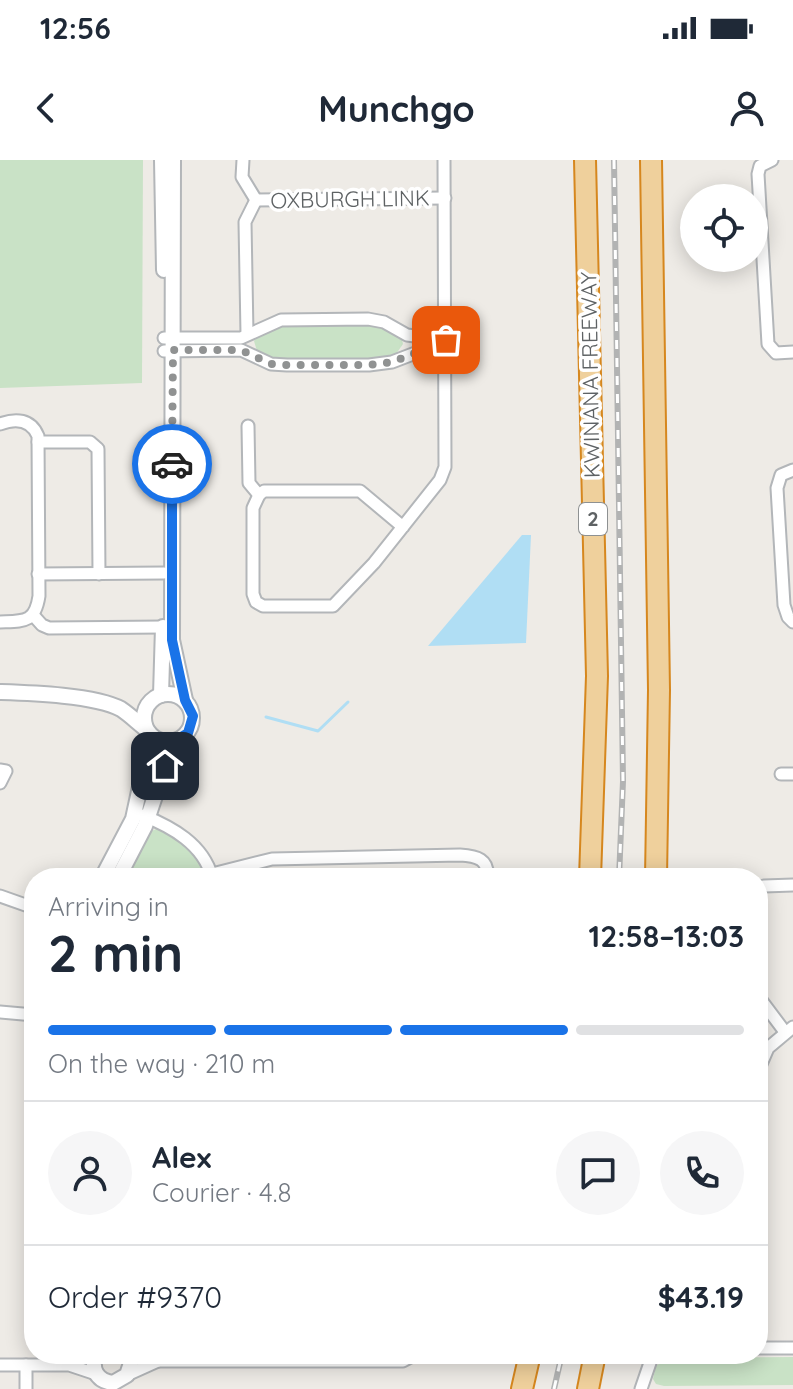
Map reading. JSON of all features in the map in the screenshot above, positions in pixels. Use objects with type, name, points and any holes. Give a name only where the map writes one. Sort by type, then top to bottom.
[{"type":"highway","name":"KWINANA FREEWAY","points":[[585,160],[597,676],[590,868]]},
{"type":"highway","points":[[651,160],[659,690],[656,868]]},
{"type":"highway","points":[[522,1389],[528,1364]]},
{"type":"highway","points":[[588,1389],[593,1364]]},
{"type":"street","points":[[0,692],[79,698],[119,708],[158,740],[173,742],[184,737],[193,722],[172,640],[162,160]]},
{"type":"street","points":[[108,868],[141,815],[149,732],[144,713],[157,697],[163,627],[173,160]]},
{"type":"street","points":[[243,160],[242,177],[256,200],[245,222],[247,334]]},
{"type":"street","points":[[403,527],[360,491],[272,489],[259,495],[253,508],[253,594],[256,602],[263,606],[333,606],[374,563],[431,495],[445,467],[444,160]]},
{"type":"street","points":[[772,160],[760,166],[758,174],[768,344],[776,353],[793,352]]},
{"type":"street","name":"OXBURGH LINK","points":[[256,200],[445,198]]},
{"type":"street","points":[[168,344],[241,338],[281,320],[368,319],[384,322],[407,335],[446,340]]},
{"type":"street","points":[[407,335],[407,356]]},
{"type":"street","points":[[168,344],[241,350],[271,364],[287,365],[369,365],[392,362],[418,352],[445,354]]},
{"type":"street","points":[[0,424],[11,420],[26,422],[36,431],[38,442],[37,606],[33,615],[20,621],[0,622]]},
{"type":"street","points":[[248,426],[249,483],[259,495]]},
{"type":"street","points":[[38,442],[90,442],[98,449],[99,574]]},
{"type":"street","points":[[793,470],[779,477],[777,488],[784,605],[793,622]]},
{"type":"street","points":[[38,574],[164,573]]},
{"type":"street","points":[[33,615],[49,628],[163,627]]},
{"type":"street","points":[[119,708],[157,697],[178,696],[185,700]]},
{"type":"street","points":[[122,868],[173,742]]},
{"type":"street","points":[[0,770],[6,771],[0,783]]},
{"type":"street","points":[[141,815],[190,841],[208,868]]},
{"type":"street","points":[[240,868],[272,859],[460,855],[484,861],[488,868]]},
{"type":"street","points":[[768,886],[793,885]]},
{"type":"street","points":[[0,896],[24,904]]},
{"type":"street","points":[[768,1007],[789,1030],[768,1048]]},
{"type":"street","points":[[0,1012],[24,1014]]},
{"type":"street","points":[[768,1347],[793,1348]]},
{"type":"street","points":[[0,1365],[72,1364]]},
{"type":"street","points":[[93,1364],[104,1382]]},
{"type":"street","points":[[69,1365],[104,1382],[125,1381],[153,1364]]},
{"type":"street","points":[[641,1389],[650,1364]]},
{"type":"street","points":[[26,1365],[26,1389]]},
{"type":"green space","points":[[0,160],[143,160],[142,383],[0,388]]},
{"type":"green space","points":[[291,322],[381,325],[401,335],[403,344],[396,354],[381,360],[277,360],[257,351],[254,341],[261,331]]},
{"type":"green space","points":[[160,828],[176,836],[203,868],[128,868],[141,841]]},
{"type":"green space","points":[[768,1357],[793,1357],[793,1385],[664,1386],[656,1384],[653,1379],[659,1364],[768,1364]]},
{"type":"water","points":[[522,535],[531,535],[526,643],[428,646]]},
{"type":"waterway","points":[[266,717],[318,731],[348,702]]},
{"type":"railway","points":[[614,160],[623,781],[619,868]]},
{"type":"railway","points":[[554,1389],[560,1364]]},
{"type":"way so far","points":[[172,464],[173,350],[241,350],[271,364],[369,365],[392,362],[418,352],[445,354],[446,340]]},
{"type":"route","points":[[165,766],[173,742],[188,733],[193,722],[178,675],[172,640],[172,464]]}]
